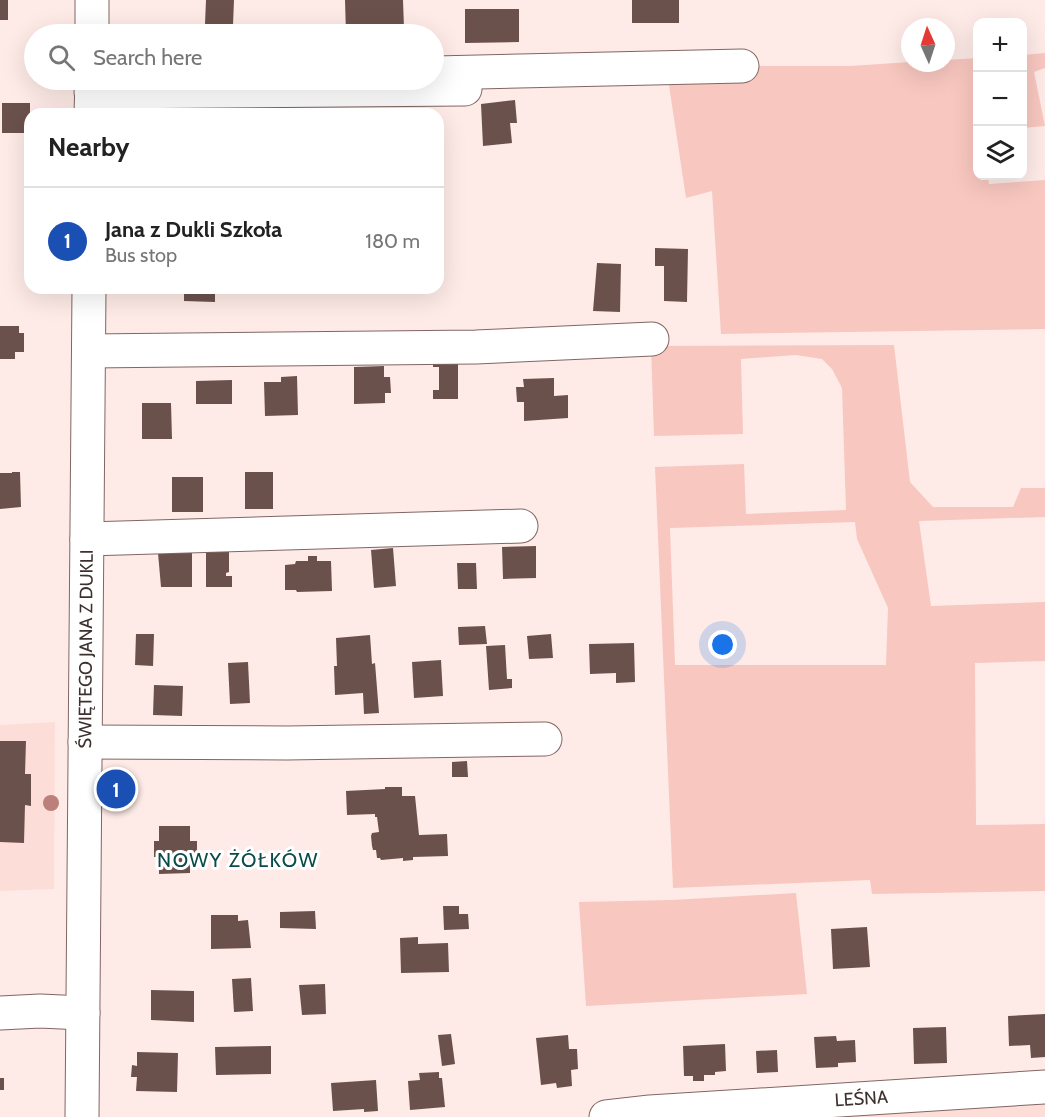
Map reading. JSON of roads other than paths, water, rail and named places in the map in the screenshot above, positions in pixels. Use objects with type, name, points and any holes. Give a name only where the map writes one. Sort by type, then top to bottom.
[{"type":"main road","points":[[92,0],[92,24]]},
{"type":"main road","points":[[444,73],[742,66]]},
{"type":"main road","points":[[444,89],[465,89]]},
{"type":"main road","points":[[91,95],[403,90]]},
{"type":"main road","name":"ŚWIĘTEGO JANA Z DUKLI","points":[[82,1117],[89,294]]},
{"type":"main road","points":[[89,351],[476,347],[652,339]]},
{"type":"main road","points":[[87,539],[521,526]]},
{"type":"main road","points":[[85,742],[287,743],[545,739]]},
{"type":"main road","points":[[0,1013],[40,1011],[82,1018]]},
{"type":"main road","points":[[0,1026],[82,1018]]},
{"type":"main road","name":"LEŚNA","points":[[606,1117],[1028,1098]]},
{"type":"place","name":"Jana z Dukli Szkoła","points":[[116,789]]},
{"type":"district","name":"NOWY ŻÓŁKÓW","points":[[238,860]]}]
